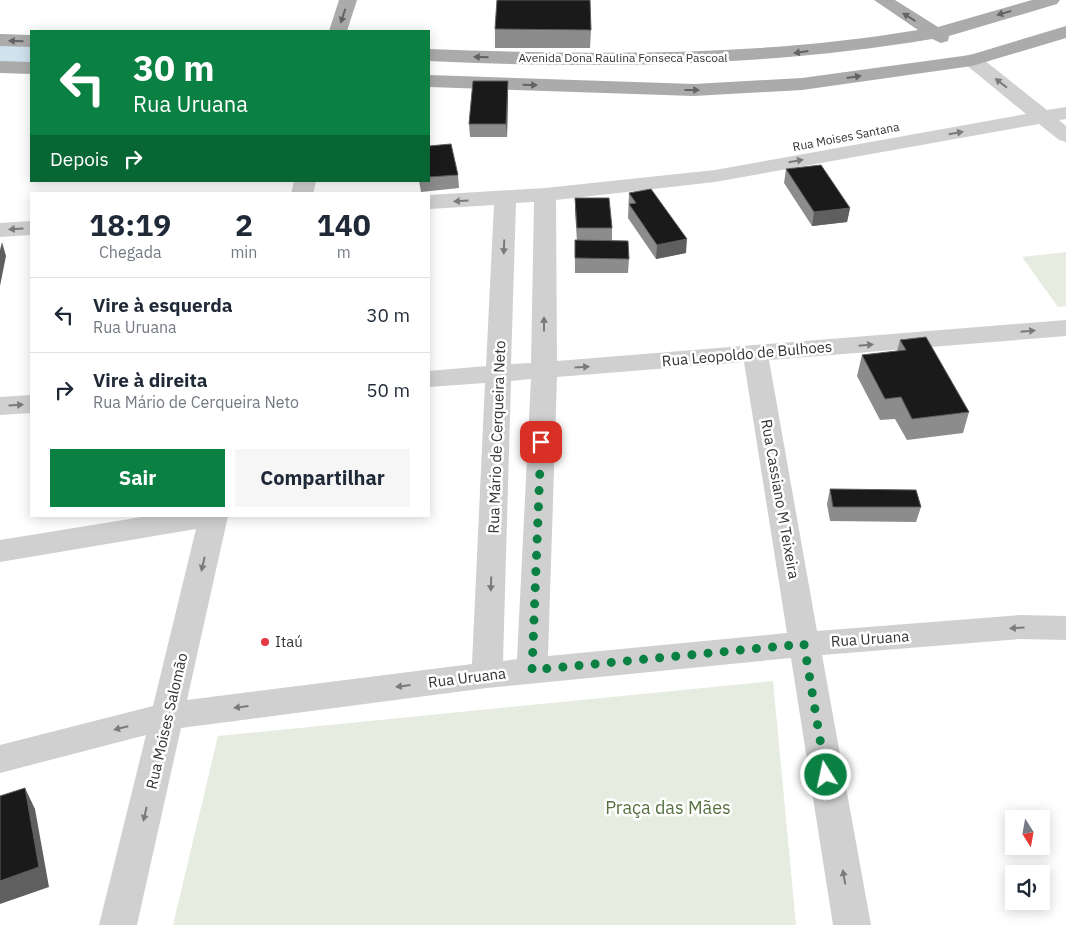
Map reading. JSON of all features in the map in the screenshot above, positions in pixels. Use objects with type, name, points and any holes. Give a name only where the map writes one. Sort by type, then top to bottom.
[{"type":"main road","points":[[338,30],[348,0]]},
{"type":"main road","points":[[883,0],[936,33],[972,60]]},
{"type":"main road","name":"Avenida Dona Raulina Fonseca Pascoal","points":[[430,55],[686,60],[782,55],[936,33],[1051,0]]},
{"type":"main road","name":"Avenida Dona Raulina Fonseca Pascoal","points":[[430,82],[694,90],[802,84],[972,60],[1066,32]]},
{"type":"main road","points":[[0,40],[30,41]]},
{"type":"main road","points":[[0,67],[30,68]]},
{"type":"street","points":[[972,60],[1066,136]]},
{"type":"street","name":"Rua Moises Santana","points":[[627,184],[702,164],[1066,96]]},
{"type":"street","name":"Rua Moises Santana","points":[[430,202],[505,198],[715,176],[1066,113]]},
{"type":"street","points":[[532,670],[544,370],[544,194]]},
{"type":"street","name":"Rua Mário de Cerqueira Neto","points":[[487,675],[500,374],[505,198]]},
{"type":"street","points":[[0,230],[30,228]]},
{"type":"street","name":"Rua Leopoldo de Bulhoes","points":[[430,379],[1066,328]]},
{"type":"street","name":"Rua Cassiano M Teixeira","points":[[755,354],[852,925]]},
{"type":"street","points":[[0,406],[30,404]]},
{"type":"street","points":[[0,551],[208,517]]},
{"type":"street","name":"Rua Moises Salomão","points":[[118,925],[214,517]]},
{"type":"street","points":[[492,550],[536,551]]},
{"type":"street","name":"Rua Uruana","points":[[0,759],[168,716],[487,675],[804,644],[1020,627],[1066,628]]},
{"type":"green space","points":[[1066,252],[1066,306],[1058,307],[1022,257]]},
{"type":"green space","name":"Praça das Mães","points":[[773,681],[796,925],[173,925],[218,736]]},
{"type":"building","points":[[497,0],[590,0],[591,30],[495,29]]},
{"type":"building","points":[[473,81],[508,81],[506,124],[469,124]]},
{"type":"building","points":[[451,144],[458,175],[430,177],[430,146]]},
{"type":"building","points":[[821,165],[850,208],[814,212],[786,169]]},
{"type":"building","points":[[651,189],[687,239],[657,245],[629,204],[636,203],[629,193]]},
{"type":"building","points":[[575,198],[609,198],[612,228],[577,228]]},
{"type":"building","points":[[575,240],[628,241],[629,259],[575,258]]},
{"type":"building","points":[[926,337],[969,412],[912,419],[901,397],[885,399],[862,355],[906,350],[900,340]]},
{"type":"building","points":[[830,489],[916,490],[921,507],[833,507]]},
{"type":"building","points":[[25,788],[39,867],[0,881],[0,796]]},
{"type":"waterway","points":[[0,54],[30,55]]},
{"type":"place","name":"Itaú","points":[[265,642]]},
{"type":"route","points":[[541,442],[532,670],[804,644],[826,775]]}]
